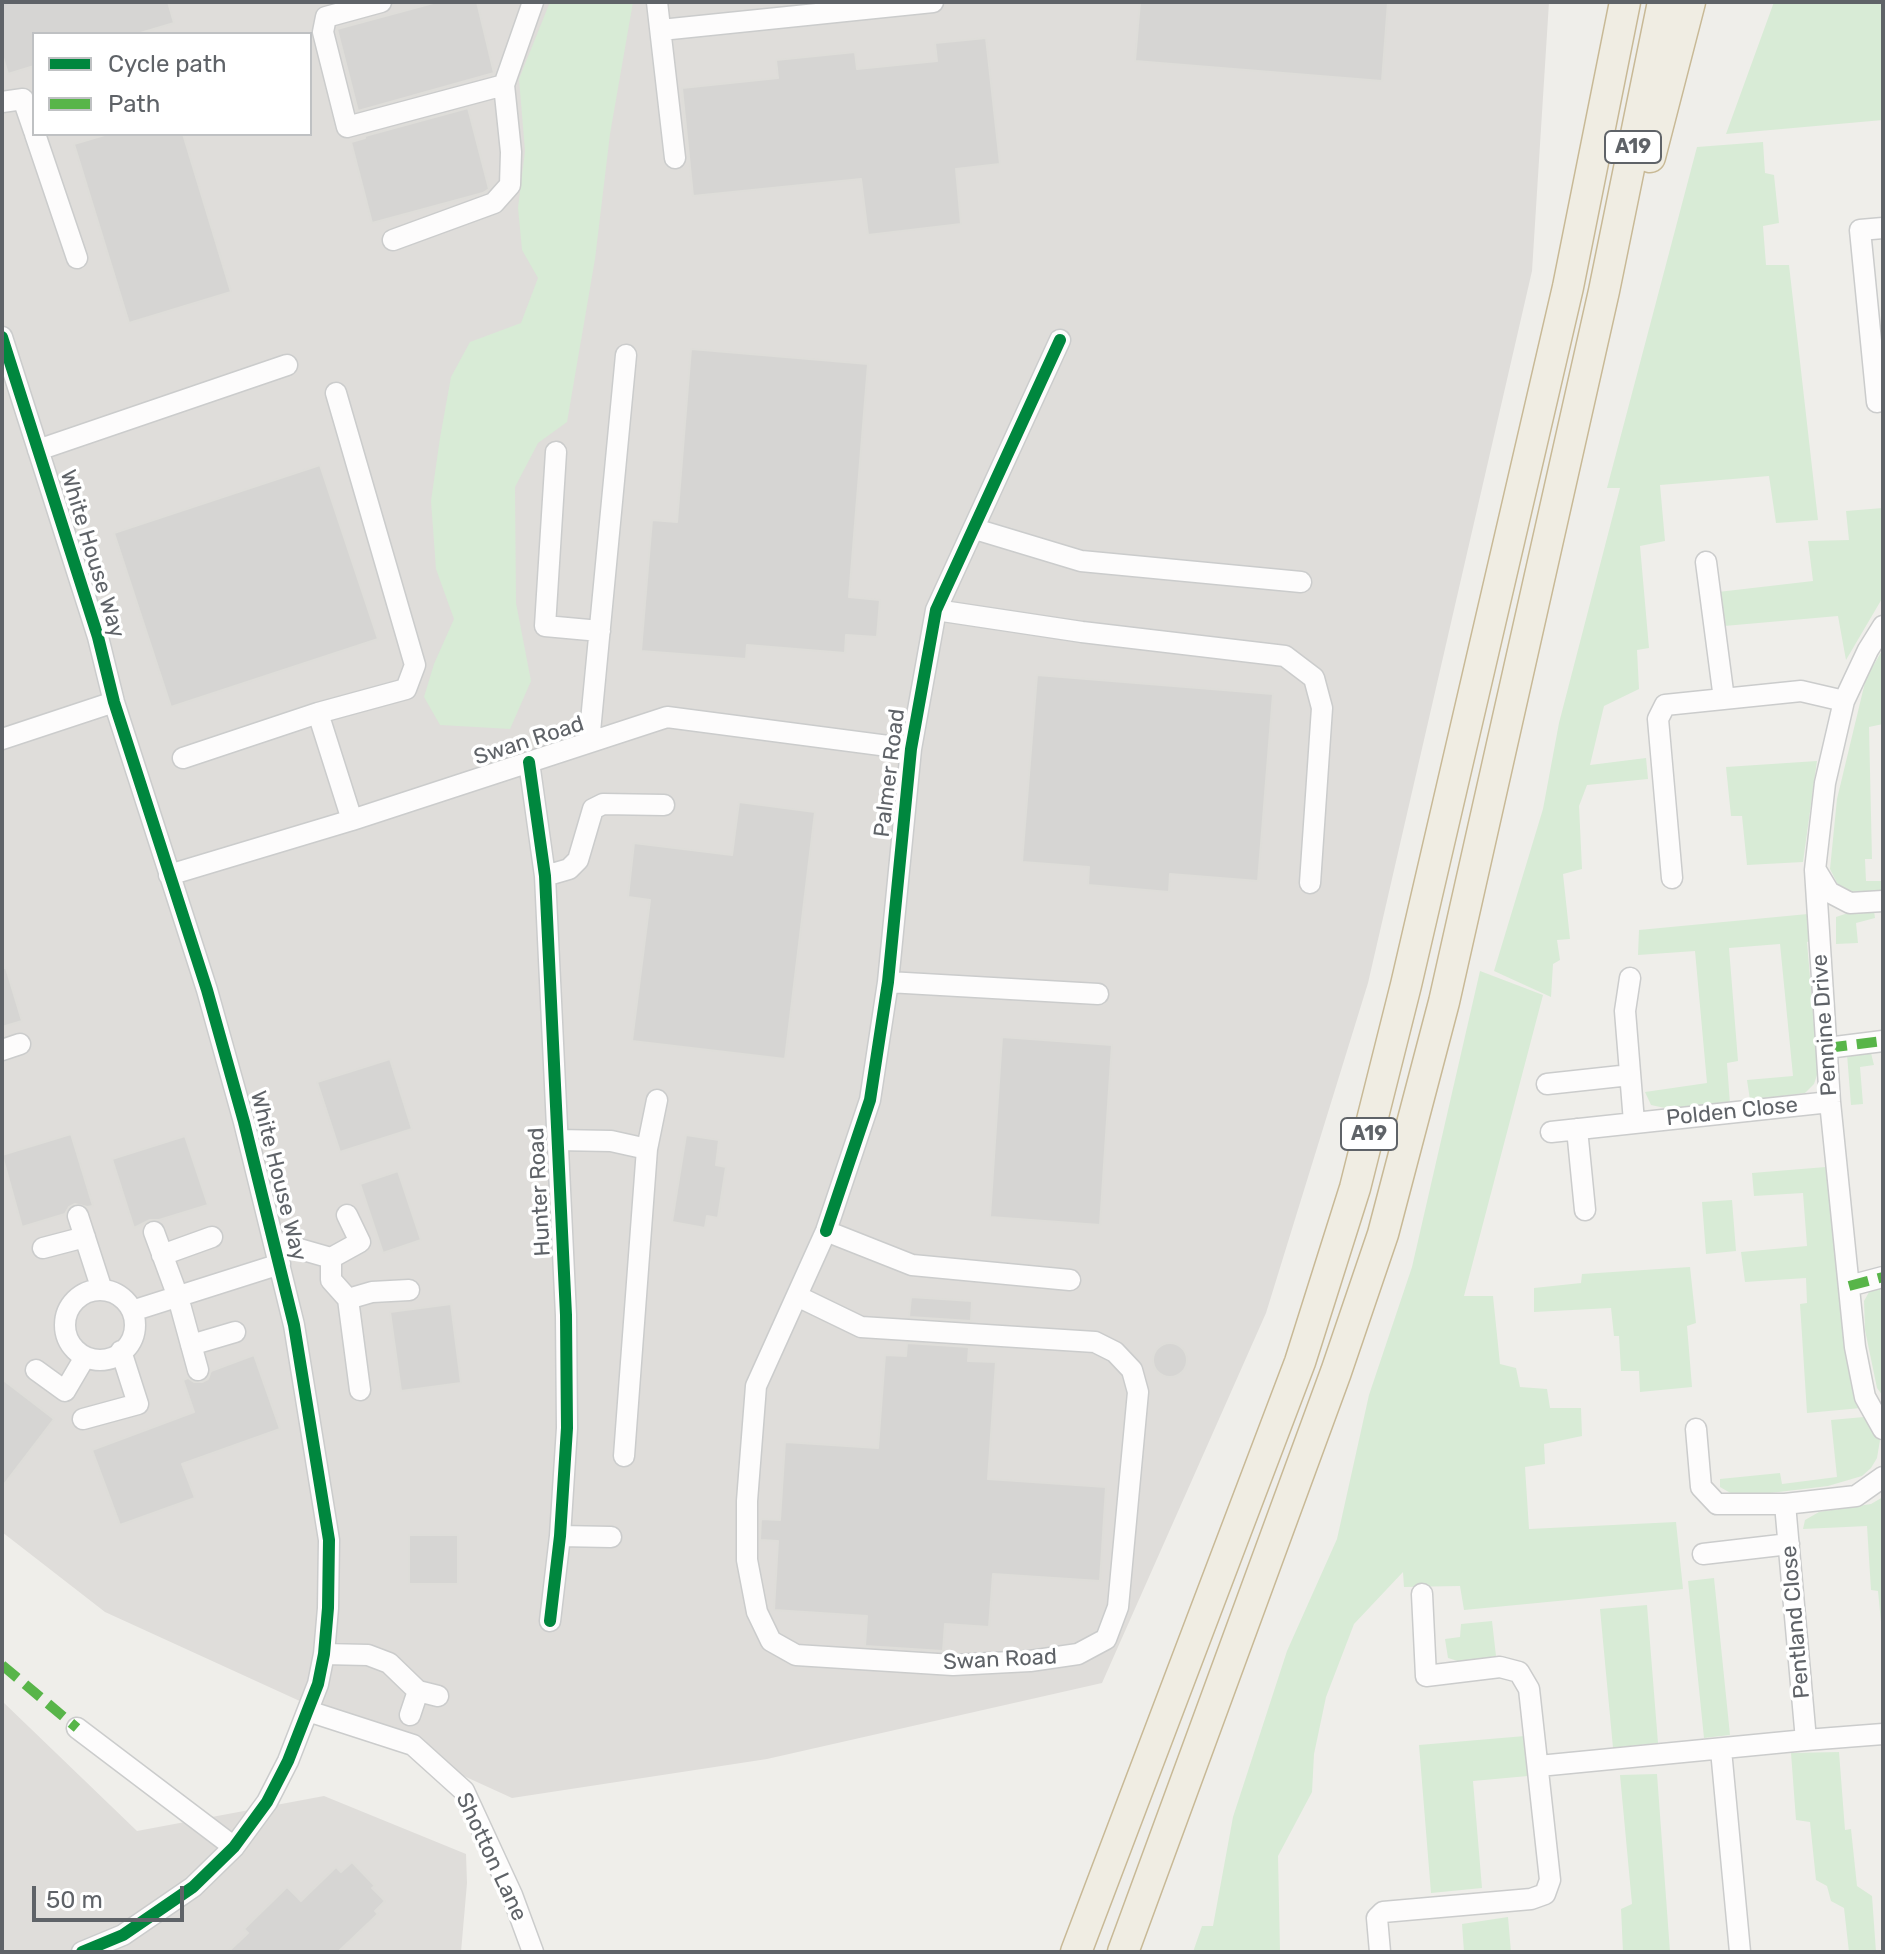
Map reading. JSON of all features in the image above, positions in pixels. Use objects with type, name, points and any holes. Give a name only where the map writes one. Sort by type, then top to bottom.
[{"type":"highway","points":[[1568,287],[1581,145],[1605,2]]},
{"type":"highway","name":"A19","points":[[1076,1952],[1300,1362],[1355,1188],[1406,985],[1568,287],[1625,2]]},
{"type":"highway","name":"A19","points":[[1123,1952],[1336,1372],[1383,1234],[1444,1002],[1604,291],[1663,2]]},
{"type":"highway","points":[[1604,291],[1650,157],[1690,2]]},
{"type":"street","points":[[381,2],[326,17],[323,32],[347,127],[504,85]]},
{"type":"street","points":[[393,240],[494,203],[510,185],[511,152],[504,85],[533,2]]},
{"type":"street","points":[[657,2],[675,158]]},
{"type":"street","points":[[661,30],[764,11],[933,2]]},
{"type":"street","points":[[2,102],[28,98],[32,121]]},
{"type":"street","points":[[35,136],[77,258]]},
{"type":"street","points":[[1883,228],[1860,230],[1877,402],[1883,401]]},
{"type":"street","name":"White House Way","points":[[2,337],[98,637],[114,702],[207,990],[280,1264],[308,1395],[329,1540],[324,1654],[308,1711],[267,1802],[234,1847],[185,1892],[123,1935],[82,1952]]},
{"type":"street","name":"Palmer Road","points":[[826,1231],[870,1100],[888,982],[911,749],[936,610],[1060,340]]},
{"type":"street","points":[[589,742],[626,355]]},
{"type":"street","points":[[38,450],[287,365]]},
{"type":"street","points":[[183,758],[318,713],[406,689],[415,665],[336,393]]},
{"type":"street","points":[[556,452],[545,626],[600,631]]},
{"type":"street","points":[[975,529],[1081,561],[1301,582]]},
{"type":"street","points":[[1706,562],[1724,699]]},
{"type":"street","points":[[936,610],[1082,632],[1285,656],[1314,678],[1322,708],[1310,883]]},
{"type":"street","name":"Pennine Drive","points":[[1883,626],[1844,701],[1825,783],[1815,870],[1830,1102],[1855,1347],[1865,1397],[1883,1429]]},
{"type":"street","points":[[1672,878],[1658,719],[1665,705],[1801,691],[1844,701]]},
{"type":"street","points":[[2,739],[114,702]]},
{"type":"street","points":[[318,713],[352,820]]},
{"type":"street","name":"Swan Road","points":[[169,875],[352,820],[667,717],[911,749]]},
{"type":"street","name":"Hunter Road","points":[[529,762],[545,876],[566,1315],[567,1428],[560,1536],[550,1621]]},
{"type":"street","points":[[545,876],[569,869],[578,860],[593,809],[603,804],[664,805]]},
{"type":"street","points":[[1815,870],[1829,892],[1850,903],[1883,901]]},
{"type":"street","name":"Polden Close","points":[[1630,978],[1625,1011],[1634,1122]]},
{"type":"street","points":[[888,982],[1098,994]]},
{"type":"street","points":[[1827,1048],[1883,1041]]},
{"type":"street","points":[[1547,1084],[1630,1075]]},
{"type":"street","points":[[624,1456],[647,1149],[657,1100]]},
{"type":"street","name":"Polden Close","points":[[1551,1132],[1830,1102]]},
{"type":"street","points":[[1577,1129],[1585,1210]]},
{"type":"street","points":[[557,1140],[611,1141],[647,1149]]},
{"type":"street","points":[[275,1242],[331,1258],[360,1242],[347,1215]]},
{"type":"street","points":[[78,1216],[102,1290]]},
{"type":"street","points":[[826,1231],[912,1265],[1070,1280]]},
{"type":"street","name":"Swan Road","points":[[797,1296],[861,1327],[1095,1342],[1115,1352],[1132,1370],[1138,1392],[1118,1607],[1106,1639],[1078,1654],[1030,1661],[953,1665],[796,1655],[771,1641],[757,1612],[747,1560],[747,1501],[756,1386],[826,1231]]},
{"type":"street","points":[[154,1232],[178,1297],[198,1370]]},
{"type":"street","points":[[43,1248],[85,1237]]},
{"type":"street","points":[[162,1255],[212,1237]]},
{"type":"street","points":[[331,1258],[331,1280],[348,1299],[360,1390]]},
{"type":"street","points":[[132,1311],[280,1264]]},
{"type":"street","points":[[1849,1286],[1883,1277]]},
{"type":"street","points":[[102,1290],[116,1294],[132,1311],[134,1330],[130,1341],[107,1359],[85,1357],[73,1348],[67,1338],[66,1315],[71,1304],[84,1293],[102,1290]]},
{"type":"street","points":[[348,1299],[372,1292],[409,1290]]},
{"type":"street","points":[[191,1345],[235,1332]]},
{"type":"street","points":[[83,1419],[138,1404],[121,1351]]},
{"type":"street","points":[[36,1370],[65,1391],[85,1357]]},
{"type":"street","points":[[1696,1429],[1701,1487],[1717,1504],[1785,1504],[1856,1496],[1883,1477]]},
{"type":"street","name":"Pentland Close","points":[[1785,1504],[1806,1740]]},
{"type":"street","points":[[560,1536],[611,1537]]},
{"type":"street","points":[[1703,1554],[1789,1544]]},
{"type":"street","points":[[1380,1952],[1377,1918],[1383,1912],[1531,1899],[1545,1894],[1550,1880],[1529,1689],[1519,1672],[1500,1667],[1426,1676],[1422,1594]]},
{"type":"street","points":[[324,1654],[368,1655],[389,1663],[428,1693],[410,1715]]},
{"type":"street","name":"Shotton Lane","points":[[308,1711],[413,1745],[464,1791],[512,1895],[533,1952]]},
{"type":"street","points":[[77,1728],[234,1847]]},
{"type":"street","points":[[1539,1766],[1883,1734]]},
{"type":"street","points":[[1721,1750],[1740,1952]]},
{"type":"shaded area","points":[[2,2],[1549,2],[1532,271],[1368,983],[1266,1313],[1102,1683],[767,1759],[512,1798],[105,1612],[2,1532]]},
{"type":"shaded area","points":[[2,1701],[137,1831],[324,1796],[466,1854],[467,1883],[461,1952],[2,1952]]},
{"type":"green space","points":[[550,2],[633,2],[567,422],[538,443],[515,487],[516,603],[531,681],[510,729],[440,725],[424,697],[434,664],[454,619],[436,569],[431,501],[440,438],[451,377],[470,342],[521,323],[538,278],[522,250],[518,208],[525,151],[519,79]]},
{"type":"green space","points":[[1774,2],[1883,2],[1883,120],[1726,134]]},
{"type":"green space","points":[[1763,142],[1765,173],[1774,175],[1779,223],[1763,226],[1766,265],[1789,265],[1818,520],[1776,523],[1769,476],[1660,485],[1665,541],[1640,546],[1649,648],[1637,650],[1639,689],[1604,706],[1590,765],[1646,758],[1648,779],[1587,785],[1579,806],[1582,869],[1563,874],[1570,939],[1557,940],[1560,960],[1553,964],[1551,997],[1494,971],[1543,809],[1559,723],[1620,488],[1607,488],[1697,147]]},
{"type":"green space","points":[[1883,508],[1883,597],[1846,660],[1838,616],[1724,626],[1718,592],[1813,581],[1808,541],[1849,540],[1846,511]]},
{"type":"green space","points":[[1883,649],[1883,724],[1869,727],[1872,859],[1865,859],[1866,881],[1883,881],[1883,892],[1847,893],[1830,869],[1837,799],[1866,678]]},
{"type":"green space","points":[[1817,761],[1803,862],[1747,865],[1742,816],[1731,816],[1726,767]]},
{"type":"green space","points":[[1874,911],[1875,918],[1856,923],[1858,943],[1836,944],[1836,917]]},
{"type":"green space","points":[[1808,914],[1810,941],[1807,942],[1818,1072],[1814,1084],[1805,1093],[1750,1100],[1747,1080],[1793,1076],[1780,944],[1729,948],[1738,1061],[1727,1063],[1730,1104],[1665,1108],[1651,1105],[1645,1092],[1707,1083],[1695,951],[1638,955],[1639,930]]},
{"type":"green space","points":[[1480,971],[1543,995],[1464,1296],[1493,1296],[1500,1364],[1516,1368],[1520,1387],[1547,1389],[1550,1408],[1581,1408],[1582,1436],[1544,1444],[1545,1464],[1525,1467],[1529,1529],[1676,1522],[1683,1589],[1464,1610],[1460,1586],[1404,1587],[1403,1572],[1354,1624],[1326,1697],[1314,1754],[1312,1792],[1278,1856],[1280,1952],[1193,1952],[1202,1926],[1213,1926],[1233,1817],[1287,1651],[1337,1539],[1369,1395],[1412,1267]]},
{"type":"green space","points":[[1857,1049],[1871,1053],[1874,1065],[1860,1067],[1863,1104],[1851,1105],[1847,1054]]},
{"type":"green space","points":[[1826,1167],[1844,1341],[1861,1408],[1807,1413],[1800,1304],[1807,1303],[1806,1278],[1745,1282],[1741,1252],[1807,1246],[1803,1193],[1754,1196],[1752,1173]]},
{"type":"green space","points":[[1732,1200],[1736,1251],[1706,1254],[1702,1202]]},
{"type":"green space","points":[[1690,1267],[1696,1323],[1687,1326],[1692,1387],[1640,1392],[1639,1371],[1621,1371],[1619,1336],[1614,1336],[1611,1308],[1534,1312],[1534,1288],[1581,1283],[1582,1274]]},
{"type":"green space","points":[[1880,1282],[1883,1396],[1877,1388],[1865,1330],[1864,1301],[1873,1285]]},
{"type":"green space","points":[[1864,1417],[1880,1440],[1877,1458],[1862,1476],[1828,1486],[1762,1494],[1734,1495],[1720,1487],[1720,1479],[1780,1473],[1782,1484],[1837,1477],[1831,1420]]},
{"type":"green space","points":[[1883,1497],[1883,1643],[1878,1591],[1871,1590],[1867,1526],[1803,1529],[1805,1520],[1819,1512],[1871,1504]]},
{"type":"green space","points":[[1714,1578],[1730,1735],[1704,1738],[1688,1581]]},
{"type":"green space","points":[[1647,1605],[1658,1743],[1613,1748],[1600,1609]]},
{"type":"green space","points":[[1492,1621],[1496,1656],[1461,1662],[1448,1658],[1445,1639],[1460,1637],[1461,1624]]},
{"type":"green space","points":[[1525,1736],[1528,1776],[1473,1781],[1482,1888],[1431,1893],[1419,1745]]},
{"type":"green space","points":[[1839,1752],[1845,1830],[1851,1829],[1857,1886],[1872,1896],[1876,1952],[1849,1952],[1844,1908],[1831,1901],[1827,1886],[1816,1880],[1810,1822],[1796,1820],[1791,1753]]},
{"type":"green space","points":[[1657,1774],[1670,1952],[1623,1952],[1621,1909],[1632,1904],[1620,1775]]},
{"type":"green space","points":[[1508,1917],[1511,1952],[1464,1952],[1462,1924]]},
{"type":"building","points":[[2,2],[168,2],[174,23],[144,32],[32,32],[32,67],[8,74],[2,54]]},
{"type":"building","points":[[437,2],[477,2],[494,73],[358,111],[337,29]]},
{"type":"building","points":[[1140,2],[1388,2],[1382,81],[1135,61]]},
{"type":"building","points":[[986,38],[1000,164],[956,169],[961,224],[868,235],[861,179],[693,196],[682,88],[778,78],[776,60],[855,52],[857,69],[937,61],[935,43]]},
{"type":"building","points":[[468,108],[489,189],[372,223],[351,142]]},
{"type":"building","points":[[101,136],[184,136],[231,292],[129,323],[74,144]]},
{"type":"building","points":[[691,349],[868,364],[849,597],[880,600],[877,637],[846,635],[845,653],[747,645],[746,659],[641,651],[652,520],[677,522]]},
{"type":"building","points":[[320,465],[378,639],[171,707],[114,533]]},
{"type":"building","points":[[1037,675],[1273,694],[1258,881],[1170,874],[1169,892],[1088,885],[1089,867],[1022,862]]},
{"type":"building","points":[[739,802],[815,812],[785,1059],[632,1041],[650,900],[628,897],[634,843],[732,855]]},
{"type":"building","points":[[2,968],[6,968],[22,1021],[2,1027]]},
{"type":"building","points":[[1002,1037],[1112,1045],[1100,1225],[990,1217]]},
{"type":"building","points":[[390,1059],[412,1129],[340,1152],[317,1082]]},
{"type":"building","points":[[71,1134],[93,1206],[75,1204],[65,1214],[22,1227],[2,1155]]},
{"type":"building","points":[[686,1135],[719,1140],[716,1165],[726,1167],[718,1218],[707,1216],[705,1228],[672,1222]]},
{"type":"building","points":[[185,1136],[208,1205],[150,1220],[134,1228],[112,1159]]},
{"type":"building","points":[[398,1171],[421,1240],[383,1253],[360,1184]]},
{"type":"building","points":[[911,1297],[972,1301],[971,1321],[909,1317]]},
{"type":"building","points":[[451,1304],[461,1383],[401,1391],[390,1312]]},
{"type":"building","points":[[907,1343],[969,1347],[968,1361],[996,1362],[988,1479],[1106,1487],[1100,1581],[993,1574],[989,1627],[945,1624],[943,1651],[865,1646],[867,1616],[774,1610],[778,1541],[760,1540],[761,1519],[780,1520],[785,1442],[878,1448],[885,1355],[906,1356]]},
{"type":"building","points":[[1170,1343],[1182,1348],[1187,1360],[1182,1372],[1170,1377],[1158,1372],[1153,1360],[1158,1348]]},
{"type":"building","points":[[254,1355],[280,1429],[182,1464],[195,1498],[120,1525],[92,1450],[194,1412],[183,1380],[188,1378],[202,1382],[208,1379],[211,1371]]},
{"type":"building","points":[[2,1379],[54,1419],[2,1487]]},
{"type":"building","points":[[409,1535],[458,1535],[458,1584],[409,1584]]},
{"type":"building","points":[[352,1862],[385,1901],[375,1911],[378,1914],[338,1952],[228,1952],[248,1933],[244,1929],[287,1887],[301,1901],[336,1867],[341,1872]]},
{"type":"marked path","points":[[1827,1048],[1883,1041]]},
{"type":"marked path","points":[[1849,1286],[1883,1277]]},
{"type":"marked path","points":[[2,1665],[77,1728]]},
{"type":"cycle path","points":[[2,337],[98,637],[114,702],[207,990],[244,1122],[294,1325],[329,1540],[328,1608],[318,1684],[288,1761],[267,1802],[234,1847],[193,1887],[123,1935],[82,1952]]},
{"type":"cycle path","points":[[826,1231],[870,1100],[888,982],[911,749],[936,610],[1060,340]]},
{"type":"cycle path","points":[[529,762],[545,876],[566,1315],[567,1428],[560,1536],[550,1621]]}]
